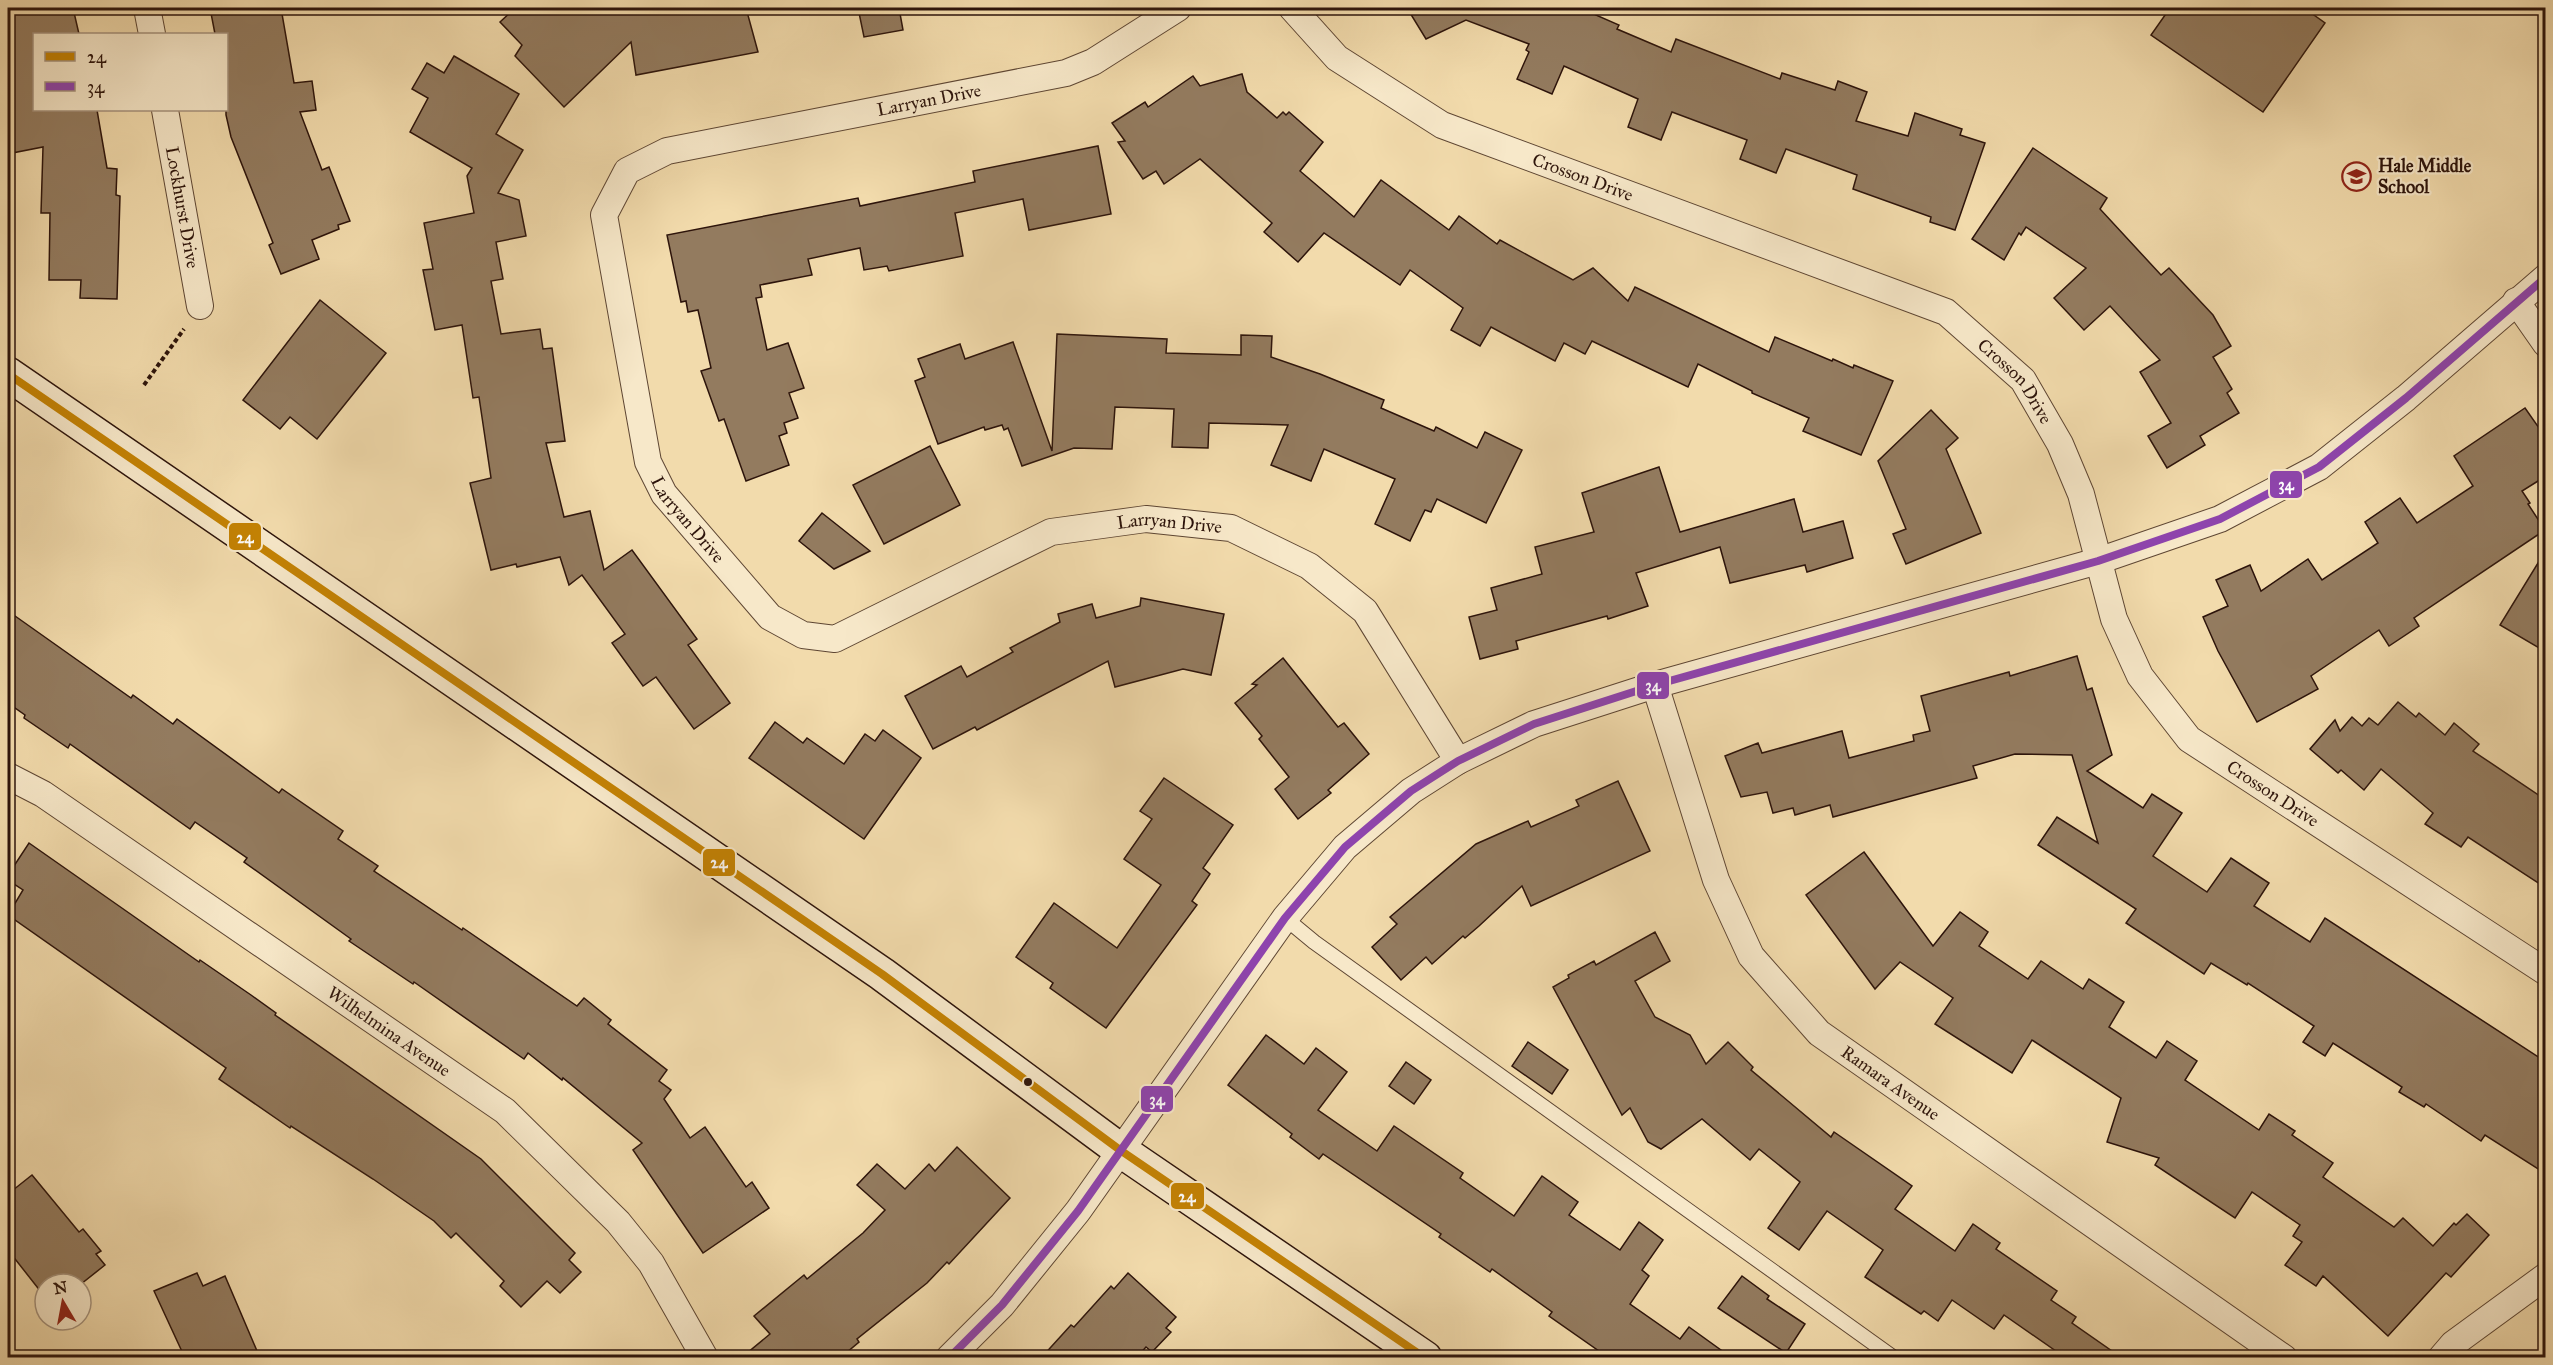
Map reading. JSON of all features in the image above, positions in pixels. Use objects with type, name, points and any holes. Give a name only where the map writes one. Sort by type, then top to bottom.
[{"type":"main road","points":[[8,374],[882,974],[1120,1150],[1425,1358]]},
{"type":"street","points":[[147,8],[152,33]]},
{"type":"street","name":"Larryan Drive","points":[[1178,8],[1093,62],[1066,73],[667,151],[627,171],[604,215],[648,462],[664,494],[770,617],[803,635],[835,639],[1051,532],[1146,519],[1231,528],[1309,566],[1365,611],[1458,761]]},
{"type":"street","name":"Crosson Drive","points":[[1292,8],[1337,58],[1442,125],[1946,312],[2023,380],[2060,444],[2081,494],[2114,619],[2140,676],[2189,739],[2546,972]]},
{"type":"street","name":"Lockhurst Drive","points":[[165,111],[200,306]]},
{"type":"street","points":[[949,1358],[1002,1305],[1078,1211],[1285,918],[1345,847],[1411,790],[1458,761],[1534,724],[1655,686],[2098,561],[2220,519],[2319,467],[2406,398],[2546,277]]},
{"type":"street","points":[[2516,301],[2546,344]]},
{"type":"street","name":"Ramara Avenue","points":[[1655,686],[1716,880],[1751,956],[1819,1033],[2284,1358]]},
{"type":"street","name":"Wilhelmina Avenue","points":[[8,776],[43,794],[505,1111],[618,1222],[651,1263],[705,1358]]},
{"type":"street","points":[[2441,1358],[2452,1344],[2546,1276]]},
{"type":"lane","points":[[1285,918],[1314,942],[1894,1358]]},
{"type":"path","points":[[144,385],[165,356]]},
{"type":"building","points":[[8,8],[73,8],[79,33],[33,33],[33,111],[97,111],[107,168],[117,169],[116,195],[120,196],[117,299],[80,298],[81,280],[49,280],[50,213],[41,213],[43,147],[12,153],[8,125],[8,89],[12,88],[8,62]]},
{"type":"building","points":[[210,8],[281,8],[294,83],[312,81],[316,110],[300,112],[322,170],[329,167],[350,221],[338,225],[339,229],[312,240],[319,259],[281,274],[269,245],[273,243],[231,137],[226,115],[228,111],[228,33],[215,33]]},
{"type":"building","points":[[515,8],[746,8],[758,52],[636,75],[631,42],[564,107],[515,56],[522,45],[500,22]]},
{"type":"building","points":[[858,8],[899,8],[903,30],[864,37]]},
{"type":"building","points":[[1407,8],[1580,8],[1619,25],[1617,29],[1671,52],[1676,39],[1780,79],[1782,73],[1835,90],[1838,81],[1867,92],[1856,121],[1908,136],[1915,113],[1962,129],[1960,135],[1985,143],[1955,230],[1930,222],[1931,217],[1853,189],[1857,175],[1786,149],[1776,173],[1740,159],[1747,140],[1672,112],[1661,140],[1628,127],[1638,99],[1564,66],[1552,94],[1517,79],[1529,52],[1526,50],[1529,44],[1466,20],[1426,39]]},
{"type":"building","points":[[2170,8],[2304,8],[2325,23],[2263,112],[2151,35]]},
{"type":"building","points":[[454,56],[519,94],[496,134],[523,150],[498,193],[519,200],[526,236],[496,242],[503,279],[491,281],[501,334],[540,329],[543,349],[552,348],[565,441],[546,443],[564,517],[590,511],[604,570],[632,550],[697,639],[688,645],[730,703],[694,729],[656,677],[643,686],[612,643],[625,634],[582,575],[569,585],[560,557],[517,567],[516,564],[491,570],[470,483],[491,478],[479,397],[473,398],[462,325],[435,330],[423,270],[433,269],[424,223],[474,213],[467,176],[472,168],[410,132],[428,98],[412,89],[427,63],[444,73]]},
{"type":"building","points":[[1242,74],[1247,92],[1277,118],[1283,112],[1286,115],[1289,112],[1323,142],[1300,171],[1354,217],[1381,180],[1449,230],[1459,216],[1497,244],[1500,240],[1573,280],[1593,268],[1628,301],[1635,287],[1769,352],[1775,337],[1832,361],[1833,359],[1853,368],[1854,365],[1893,381],[1861,455],[1803,431],[1809,418],[1752,393],[1698,364],[1688,387],[1592,341],[1585,354],[1564,343],[1555,361],[1491,327],[1480,346],[1451,330],[1463,308],[1410,270],[1400,285],[1324,233],[1298,262],[1264,232],[1272,223],[1200,159],[1164,184],[1156,171],[1143,179],[1118,142],[1125,141],[1112,123],[1145,102],[1148,107],[1193,76],[1200,86]]},
{"type":"building","points":[[1098,146],[1111,214],[1029,230],[1023,199],[955,213],[963,256],[889,271],[887,266],[864,270],[860,248],[808,259],[812,275],[760,285],[762,297],[756,298],[767,350],[788,343],[804,388],[789,393],[798,418],[784,423],[787,433],[779,436],[789,465],[746,481],[724,419],[719,421],[701,371],[711,368],[698,310],[688,312],[686,301],[681,302],[667,235],[858,198],[860,206],[975,182],[973,171]]},
{"type":"building","points":[[2033,148],[2107,198],[2100,209],[2161,275],[2169,268],[2213,315],[2231,346],[2213,357],[2232,389],[2227,393],[2239,413],[2200,436],[2205,445],[2167,468],[2148,436],[2171,423],[2140,372],[2160,360],[2110,306],[2084,330],[2054,298],[2086,268],[2026,227],[2021,235],[2019,233],[2004,260],[1972,239]]},
{"type":"building","points":[[320,300],[386,353],[317,439],[290,417],[280,429],[243,400]]},
{"type":"building","points":[[1057,334],[1167,339],[1166,353],[1241,355],[1241,335],[1272,336],[1271,357],[1384,400],[1381,408],[1434,431],[1436,427],[1477,448],[1485,432],[1522,450],[1486,523],[1437,499],[1431,512],[1425,510],[1410,541],[1375,524],[1395,479],[1324,449],[1311,481],[1271,465],[1288,425],[1209,423],[1208,448],[1172,447],[1174,409],[1115,407],[1112,449],[1074,448],[1022,466],[1008,428],[1004,430],[1002,425],[985,430],[984,427],[938,444],[915,381],[925,377],[918,359],[960,344],[965,359],[1013,342],[1052,451]]},
{"type":"building","points":[[2525,408],[2546,438],[2546,476],[2522,491],[2545,530],[2414,618],[2419,626],[2389,646],[2379,630],[2311,676],[2318,689],[2257,722],[2218,651],[2203,617],[2228,606],[2216,580],[2250,565],[2261,591],[2308,559],[2322,580],[2378,543],[2365,522],[2400,498],[2417,523],[2473,486],[2454,456]]},
{"type":"building","points":[[1931,410],[1958,438],[1946,449],[1981,533],[1906,564],[1893,534],[1906,529],[1878,461]]},
{"type":"building","points":[[930,446],[960,505],[884,544],[853,485]]},
{"type":"building","points":[[1659,467],[1680,532],[1794,499],[1803,532],[1843,521],[1853,558],[1807,572],[1805,565],[1730,583],[1720,547],[1636,573],[1648,606],[1608,619],[1607,616],[1516,641],[1518,649],[1480,659],[1469,617],[1497,610],[1491,588],[1542,574],[1535,547],[1594,532],[1582,493]]},
{"type":"building","points":[[822,513],[870,551],[834,569],[799,541]]},
{"type":"building","points":[[2546,550],[2546,652],[2500,625]]},
{"type":"building","points":[[1141,598],[1224,614],[1211,675],[1183,669],[1115,687],[1108,661],[977,730],[975,727],[933,749],[905,696],[961,666],[967,677],[1013,652],[1010,648],[1060,622],[1058,614],[1092,604],[1096,618],[1140,606]]},
{"type":"building","points":[[8,611],[131,698],[133,695],[173,724],[177,719],[279,793],[282,789],[343,831],[338,839],[378,866],[374,871],[462,930],[463,928],[577,1006],[584,998],[611,1020],[608,1024],[667,1070],[659,1081],[671,1090],[664,1099],[690,1138],[705,1127],[746,1187],[752,1182],[769,1208],[703,1253],[633,1150],[642,1143],[563,1078],[562,1080],[528,1053],[524,1059],[414,982],[413,984],[349,941],[351,939],[244,862],[247,858],[195,822],[190,829],[70,744],[68,748],[24,718],[25,715],[8,703]]},
{"type":"building","points":[[2077,656],[2087,690],[2092,688],[2112,755],[2087,771],[2143,808],[2152,794],[2182,813],[2153,856],[2207,892],[2231,858],[2269,883],[2254,906],[2310,942],[2325,918],[2546,1062],[2546,1174],[2485,1135],[2481,1141],[2426,1104],[2424,1107],[2399,1092],[2402,1087],[2333,1043],[2325,1056],[2303,1042],[2314,1026],[2248,983],[2247,985],[2211,963],[2204,974],[2126,923],[2136,909],[2038,845],[2057,817],[2098,843],[2072,755],[2015,754],[1973,766],[1977,778],[1833,817],[1830,805],[1795,815],[1793,808],[1773,813],[1767,792],[1741,797],[1725,756],[1758,743],[1762,753],[1842,731],[1849,758],[1914,741],[1913,735],[1930,731],[1921,696],[2009,672],[2010,676]]},
{"type":"building","points":[[1283,658],[1338,727],[1344,723],[1369,754],[1328,790],[1331,793],[1298,819],[1275,789],[1289,777],[1259,739],[1262,736],[1235,703],[1257,685],[1252,684]]},
{"type":"building","points":[[2398,702],[2416,717],[2419,713],[2445,735],[2454,723],[2479,744],[2473,751],[2546,800],[2546,888],[2468,837],[2461,847],[2425,824],[2433,813],[2381,769],[2364,790],[2341,770],[2338,773],[2310,749],[2335,720],[2340,731],[2352,717],[2362,726],[2369,718],[2378,725]]},
{"type":"building","points":[[775,722],[803,743],[807,738],[844,764],[865,734],[875,741],[883,730],[921,758],[864,839],[749,758]]},
{"type":"building","points":[[1164,778],[1233,825],[1203,868],[1210,874],[1192,901],[1197,905],[1106,1028],[1050,988],[1053,983],[1016,957],[1054,903],[1117,948],[1161,885],[1124,859],[1152,819],[1140,811]]},
{"type":"building","points":[[1618,781],[1650,851],[1531,906],[1522,886],[1479,926],[1465,938],[1463,936],[1432,964],[1426,957],[1401,980],[1372,947],[1397,924],[1390,917],[1476,844],[1528,821],[1531,827],[1579,806],[1576,800]]},
{"type":"building","points":[[29,843],[199,962],[200,960],[251,995],[276,1013],[275,1015],[481,1159],[575,1253],[569,1260],[581,1272],[560,1293],[547,1281],[521,1307],[500,1286],[504,1281],[456,1233],[451,1238],[434,1221],[373,1179],[291,1126],[290,1128],[219,1079],[226,1068],[8,915],[23,890],[8,880],[8,875]]},
{"type":"building","points":[[1864,852],[1933,946],[1960,912],[1988,932],[1979,946],[2028,979],[2041,961],[2083,989],[2089,979],[2124,1002],[2109,1027],[2156,1058],[2167,1041],[2197,1061],[2185,1080],[2259,1130],[2269,1114],[2295,1131],[2292,1135],[2333,1163],[2323,1177],[2394,1227],[2403,1218],[2433,1246],[2454,1223],[2456,1225],[2467,1214],[2489,1235],[2451,1277],[2446,1273],[2388,1336],[2323,1276],[2316,1286],[2285,1265],[2302,1242],[2293,1236],[2300,1225],[2252,1192],[2235,1218],[2155,1165],[2159,1158],[2107,1142],[2121,1098],[2032,1040],[2012,1073],[1935,1024],[1953,998],[1900,962],[1875,989],[1806,895]]},
{"type":"building","points":[[1655,932],[1670,961],[1635,981],[1655,1017],[1690,1035],[1706,1064],[1728,1042],[1753,1067],[1751,1070],[1831,1137],[1834,1132],[1912,1186],[1895,1209],[1955,1251],[1973,1224],[2000,1243],[1996,1249],[2057,1291],[2051,1300],[2076,1317],[2072,1323],[2122,1358],[2066,1358],[2004,1315],[1994,1329],[1952,1300],[1938,1321],[1924,1311],[1921,1314],[1865,1277],[1883,1250],[1827,1211],[1799,1250],[1768,1228],[1800,1182],[1759,1149],[1750,1160],[1702,1119],[1661,1149],[1648,1142],[1630,1108],[1622,1115],[1553,987],[1569,978],[1568,975],[1594,961],[1596,965]]},
{"type":"building","points":[[1266,1035],[1304,1064],[1316,1048],[1347,1072],[1318,1110],[1377,1151],[1394,1126],[1463,1173],[1460,1178],[1514,1216],[1542,1176],[1578,1202],[1569,1215],[1620,1250],[1639,1222],[1663,1240],[1642,1270],[1649,1276],[1630,1304],[1680,1339],[1689,1327],[1732,1358],[1609,1358],[1549,1316],[1552,1312],[1492,1269],[1490,1272],[1439,1237],[1441,1234],[1323,1154],[1319,1159],[1290,1137],[1292,1134],[1228,1085]]},
{"type":"building","points":[[1528,1042],[1568,1070],[1552,1094],[1512,1066]]},
{"type":"building","points":[[1406,1062],[1431,1080],[1414,1104],[1389,1086]]},
{"type":"building","points":[[957,1147],[1010,1198],[949,1264],[947,1262],[927,1283],[857,1339],[859,1342],[840,1358],[741,1358],[770,1334],[754,1316],[804,1275],[807,1279],[863,1233],[885,1210],[857,1185],[877,1164],[905,1189],[929,1164],[935,1171]]},
{"type":"building","points":[[32,1175],[79,1232],[83,1229],[101,1251],[96,1254],[105,1265],[93,1274],[93,1272],[33,1272],[33,1282],[8,1250],[8,1194]]},
{"type":"building","points":[[197,1273],[203,1286],[225,1276],[260,1358],[185,1358],[154,1291]]},
{"type":"building","points":[[1128,1273],[1176,1317],[1166,1328],[1171,1332],[1152,1352],[1146,1347],[1136,1358],[1041,1358],[1071,1325],[1074,1327],[1111,1286],[1114,1289]]},
{"type":"building","points":[[1742,1276],[1769,1296],[1767,1299],[1805,1324],[1786,1353],[1718,1308]]},
{"type":"transit line","name":"34","points":[[949,1358],[1002,1305],[1078,1211],[1285,918],[1345,847],[1411,791],[1458,761],[1534,724],[1655,685],[2098,561],[2220,519],[2319,467],[2406,398],[2546,277]]},
{"type":"transit line","name":"24","points":[[8,374],[882,974],[1120,1150],[1425,1358]]},
{"type":"place","name":"Hale Middle School","points":[[2357,176]]}]
